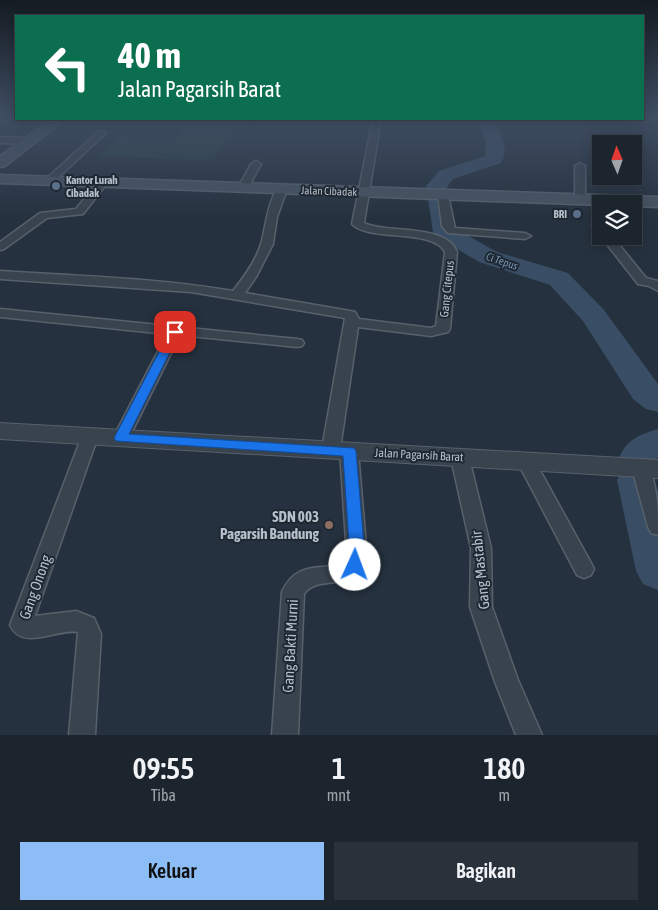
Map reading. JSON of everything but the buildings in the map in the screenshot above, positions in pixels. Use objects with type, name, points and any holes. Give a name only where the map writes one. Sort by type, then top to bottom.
[{"type":"main road","points":[[0,164],[17,151]]},
{"type":"main road","name":"Jalan Cibadak","points":[[0,179],[592,201]]},
{"type":"main road","name":"Jalan Cibadak","points":[[642,202],[658,202]]},
{"type":"street","points":[[49,181],[82,151]]},
{"type":"street","points":[[365,192],[372,151]]},
{"type":"street","points":[[243,188],[256,164]]},
{"type":"street","points":[[580,166],[580,200]]},
{"type":"street","points":[[0,247],[40,217],[49,214],[79,212],[102,183]]},
{"type":"street","points":[[237,295],[250,277],[267,244],[272,217],[282,189]]},
{"type":"street","name":"Gang Citepus","points":[[352,322],[431,332],[443,329],[451,252],[449,247],[435,238],[358,225],[365,192]]},
{"type":"street","points":[[438,195],[448,226],[452,231],[525,236]]},
{"type":"street","points":[[613,245],[642,281],[654,283],[658,287]]},
{"type":"street","points":[[0,275],[139,283],[237,295],[348,314],[352,317],[352,322],[340,450]]},
{"type":"street","points":[[0,313],[297,344]]},
{"type":"street","points":[[121,438],[175,332]]},
{"type":"street","name":"Jalan Pagarsih Barat","points":[[0,431],[649,468]]},
{"type":"street","name":"Gang Onong","points":[[82,735],[90,634],[86,625],[76,621],[25,628],[21,625],[90,436]]},
{"type":"street","name":"Gang Bakti Murni","points":[[285,735],[293,592],[304,579],[348,570],[355,565],[357,557],[340,450]]},
{"type":"street","name":"Gang Mastabir","points":[[460,458],[481,548],[481,607],[507,682],[530,735]]},
{"type":"street","points":[[526,462],[584,570]]},
{"type":"street","points":[[649,468],[658,527]]},
{"type":"green space","points":[[104,151],[219,151],[213,161],[99,156]]},
{"type":"waterway","name":"Ci Tepus","points":[[494,151],[494,159],[446,175],[436,186],[445,232],[488,257],[559,279],[594,316],[645,391],[658,401]]},
{"type":"waterway","points":[[636,460],[642,451],[658,442]]},
{"type":"waterway","points":[[636,480],[658,571]]},
{"type":"place","name":"Kantor Lurah Cibadak","points":[[56,186]]},
{"type":"place","name":"BRI","points":[[577,214]]},
{"type":"place","name":"SDN 003 Pagarsih Bandung","points":[[329,525]]},
{"type":"route","points":[[175,332],[121,438],[349,451],[357,557],[355,565]]}]
